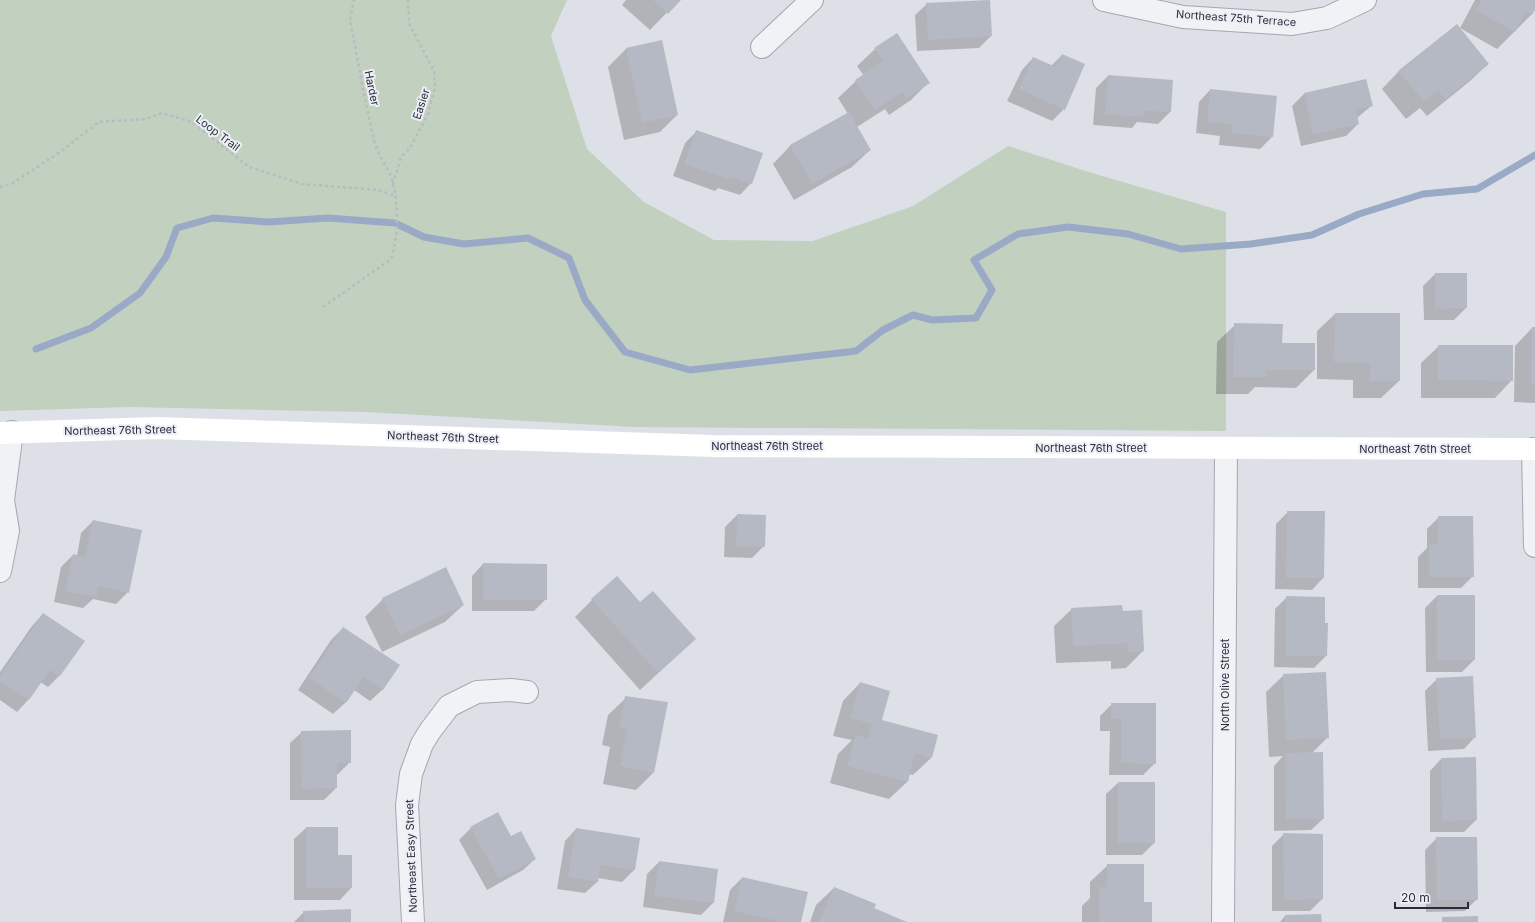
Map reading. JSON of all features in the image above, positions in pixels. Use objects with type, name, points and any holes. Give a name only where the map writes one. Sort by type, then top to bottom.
[{"type":"street","points":[[762,47],[812,0]]},
{"type":"street","name":"Northeast 75th Terrace","points":[[1104,0],[1183,17],[1292,24],[1327,18],[1364,0]]},
{"type":"street","name":"Northeast 76th Street","points":[[6,433],[156,428],[714,446],[1534,449]]},
{"type":"street","points":[[0,571],[8,531],[3,500],[6,433]]},
{"type":"street","name":"North Olive Street","points":[[1223,922],[1226,449]]},
{"type":"street","points":[[1534,449],[1535,546]]},
{"type":"street","name":"Northeast Easy Street","points":[[413,922],[407,805],[411,774],[422,744],[449,706],[477,692],[510,690],[527,692]]},
{"type":"path","name":"Harder","points":[[323,306],[391,259],[395,246],[395,196],[390,176],[376,146],[350,20],[354,0]]},
{"type":"path","name":"Easier","points":[[393,187],[401,157],[410,148],[428,114],[435,87],[434,71],[409,23],[408,0]]},
{"type":"path","name":"Loop Trail","points":[[0,187],[13,183],[60,152],[99,122],[146,119],[162,113],[192,122],[249,167],[302,184],[379,190],[395,196]]},
{"type":"green space","points":[[0,0],[567,0],[551,36],[587,149],[644,202],[714,240],[813,241],[913,206],[1008,146],[1092,173],[1226,212],[1226,431],[634,427],[365,412],[129,407],[0,411]]},
{"type":"building","points":[[653,0],[681,0],[668,14]]},
{"type":"building","points":[[990,0],[992,36],[928,40],[926,3]]},
{"type":"building","points":[[1482,0],[1535,0],[1535,10],[1532,15],[1526,12],[1515,32],[1476,10]]},
{"type":"building","points":[[1457,24],[1489,64],[1445,99],[1438,91],[1424,102],[1398,71]]},
{"type":"building","points":[[897,33],[930,83],[907,98],[903,92],[875,110],[855,80],[883,61],[874,48]]},
{"type":"building","points":[[662,40],[678,115],[642,123],[626,48]]},
{"type":"building","points":[[1062,54],[1085,64],[1065,110],[1019,89],[1033,57],[1056,67]]},
{"type":"building","points":[[1108,75],[1173,80],[1171,112],[1145,111],[1144,117],[1105,114]]},
{"type":"building","points":[[1366,79],[1373,106],[1356,110],[1359,124],[1313,135],[1304,93]]},
{"type":"building","points":[[1210,89],[1277,96],[1273,137],[1231,133],[1232,124],[1207,122]]},
{"type":"building","points":[[849,112],[871,150],[812,184],[790,145]]},
{"type":"building","points":[[696,130],[763,153],[752,184],[729,176],[728,179],[684,164]]},
{"type":"building","points":[[1435,273],[1467,273],[1467,308],[1435,309]]},
{"type":"building","points":[[1335,313],[1400,313],[1400,381],[1370,381],[1370,363],[1334,362]]},
{"type":"building","points":[[1234,323],[1283,324],[1282,343],[1315,343],[1315,370],[1266,370],[1266,377],[1233,377]]},
{"type":"building","points":[[1532,327],[1535,327],[1535,385],[1531,385]]},
{"type":"building","points":[[1438,345],[1513,345],[1513,381],[1438,380]]},
{"type":"building","points":[[1287,511],[1325,511],[1324,578],[1286,578]]},
{"type":"building","points":[[737,514],[766,515],[765,547],[736,546]]},
{"type":"building","points":[[1438,516],[1473,516],[1474,577],[1429,577],[1429,544],[1438,544]]},
{"type":"building","points":[[93,520],[142,530],[129,593],[98,586],[96,597],[65,591],[73,554],[85,557]]},
{"type":"building","points":[[483,563],[547,564],[547,600],[483,600]]},
{"type":"building","points":[[446,567],[464,605],[400,635],[382,598]]},
{"type":"building","points":[[617,576],[640,602],[653,591],[696,639],[658,673],[591,599]]},
{"type":"building","points":[[1437,595],[1475,595],[1475,660],[1437,660]]},
{"type":"building","points":[[1286,596],[1325,597],[1325,623],[1328,623],[1327,656],[1286,656]]},
{"type":"building","points":[[1122,605],[1123,611],[1142,610],[1144,651],[1128,652],[1128,643],[1073,646],[1071,608]]},
{"type":"building","points":[[43,613],[85,641],[60,676],[50,670],[29,700],[0,681],[0,676]]},
{"type":"building","points":[[343,627],[400,665],[383,690],[364,677],[346,703],[309,678]]},
{"type":"building","points":[[1326,672],[1329,738],[1286,740],[1283,674]]},
{"type":"building","points":[[1473,676],[1476,738],[1440,739],[1436,678]]},
{"type":"building","points":[[860,682],[890,691],[882,720],[938,735],[932,758],[915,753],[908,782],[847,766],[856,735],[868,739],[872,724],[850,718]]},
{"type":"building","points":[[625,696],[668,702],[654,773],[620,766],[627,730],[619,728]]},
{"type":"building","points":[[1111,703],[1156,703],[1156,764],[1121,763],[1121,719],[1111,719]]},
{"type":"building","points":[[351,730],[351,763],[337,763],[337,788],[302,789],[301,731]]},
{"type":"building","points":[[1323,752],[1324,819],[1286,819],[1285,753]]},
{"type":"building","points":[[1476,757],[1477,820],[1442,821],[1441,758]]},
{"type":"building","points":[[1118,782],[1155,782],[1155,843],[1118,843]]},
{"type":"building","points":[[498,812],[511,836],[521,831],[536,859],[499,879],[470,827]]},
{"type":"building","points":[[306,827],[338,827],[338,855],[352,855],[352,888],[306,888]]},
{"type":"building","points":[[576,828],[640,838],[635,870],[601,865],[598,882],[568,877]]},
{"type":"building","points":[[1283,833],[1323,834],[1323,899],[1284,900]]},
{"type":"building","points":[[1436,837],[1477,837],[1478,900],[1437,900]]},
{"type":"building","points":[[659,861],[718,869],[714,903],[654,896]]},
{"type":"building","points":[[1107,864],[1144,864],[1144,902],[1152,902],[1152,922],[1099,922],[1099,887],[1107,887]]},
{"type":"building","points":[[742,877],[808,892],[801,922],[783,922],[734,911]]},
{"type":"building","points":[[834,887],[876,904],[874,908],[907,922],[819,922]]},
{"type":"building","points":[[351,909],[351,922],[304,922],[303,911]]},
{"type":"building","points":[[1321,914],[1322,922],[1285,922],[1285,915]]},
{"type":"building","points":[[1478,916],[1478,922],[1442,922],[1442,917]]},
{"type":"waterway","points":[[36,349],[91,328],[140,293],[166,257],[177,228],[213,218],[269,222],[328,218],[395,223],[424,237],[464,244],[528,238],[569,258],[585,300],[625,352],[690,370],[856,351],[883,330],[913,315],[932,320],[976,318],[992,290],[974,260],[1018,234],[1068,227],[1128,234],[1181,249],[1251,244],[1312,235],[1359,214],[1423,194],[1477,189],[1535,155]]}]
